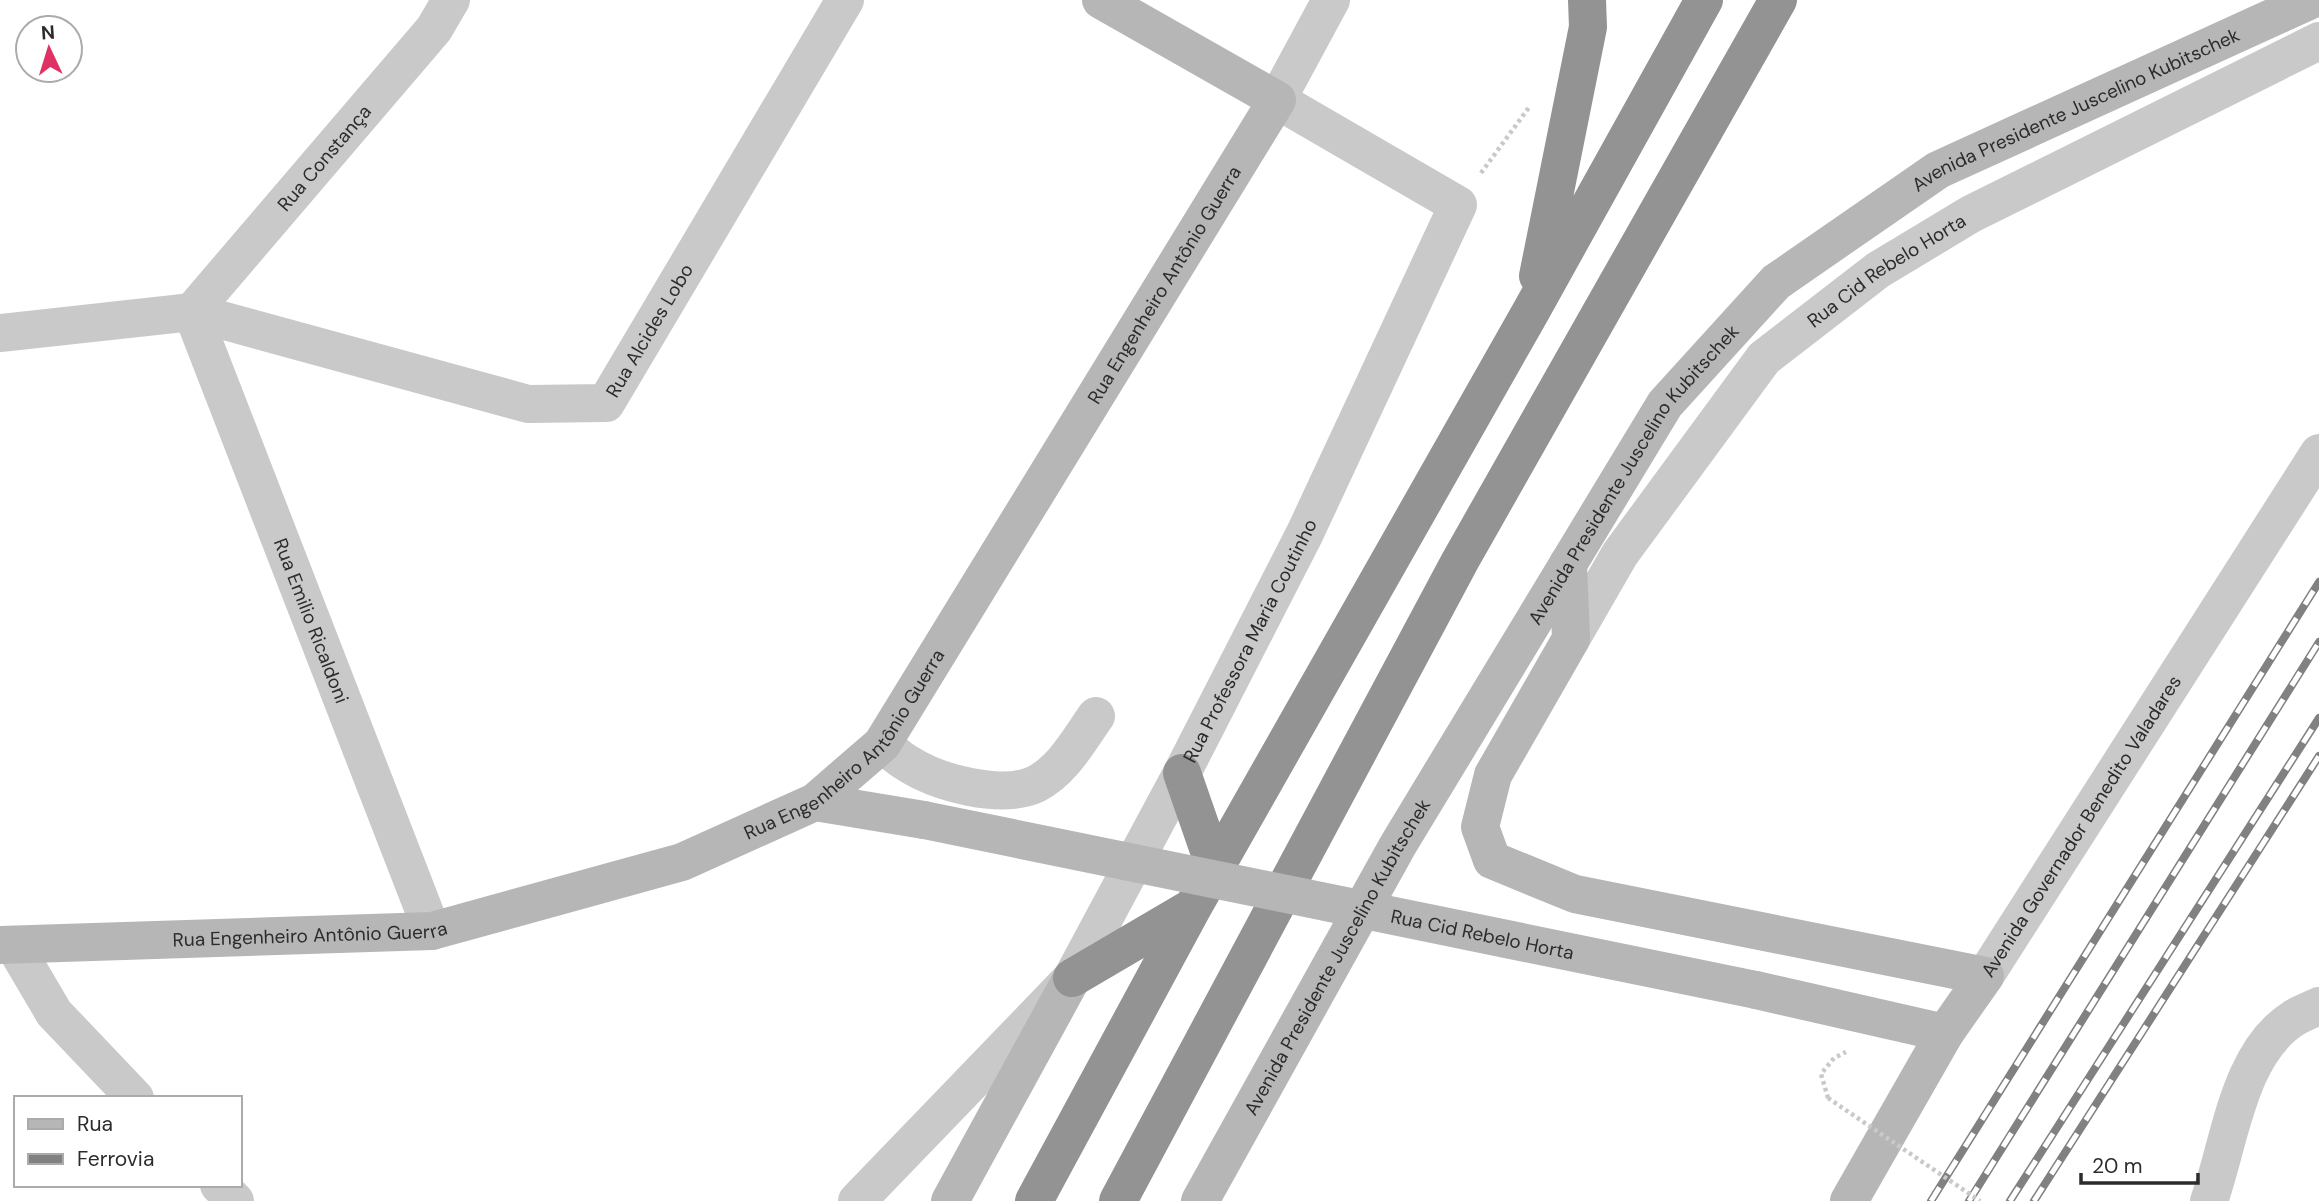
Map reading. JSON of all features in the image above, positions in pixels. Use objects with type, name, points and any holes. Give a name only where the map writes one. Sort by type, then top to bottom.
[{"type":"highway","points":[[1531,313],[1588,27],[1587,0]]},
{"type":"highway","points":[[1034,1201],[1193,907],[1531,313],[1704,0]]},
{"type":"highway","points":[[1118,1201],[1460,561],[1778,0]]},
{"type":"highway","points":[[1182,773],[1215,868]]},
{"type":"highway","points":[[1072,978],[1193,907]]},
{"type":"street","name":"Rua Constança","points":[[192,312],[434,29],[451,0]]},
{"type":"street","name":"Rua Alcides Lobo","points":[[192,312],[528,404],[606,403],[845,0]]},
{"type":"street","points":[[1101,0],[1458,205]]},
{"type":"street","name":"Rua Engenheiro Antônio Guerra","points":[[7,945],[432,931],[682,862],[815,802],[882,744],[1277,100],[1331,0]]},
{"type":"street","name":"Avenida Presidente Juscelino Kubitschek","points":[[1200,1201],[1398,845],[1665,404],[1776,282],[1938,170],[2311,0]]},
{"type":"street","name":"Rua Cid Rebelo Horta","points":[[1985,976],[1575,894],[1492,860],[1480,827],[1493,775],[1620,554],[1764,358],[1878,270],[1971,214],[2319,41]]},
{"type":"street","points":[[2161,67],[2268,67]]},
{"type":"street","name":"Rua Professora Maria Coutinho","points":[[857,1201],[1072,978],[1182,773],[1305,533],[1458,205]]},
{"type":"street","points":[[4,328],[192,312]]},
{"type":"street","name":"Rua Emilio Ricaldoni","points":[[192,312],[432,931]]},
{"type":"street","name":"Avenida Governador Benedito Valadares","points":[[1849,1201],[1945,1033],[1985,976],[2319,453]]},
{"type":"street","points":[[1568,564],[1571,639]]},
{"type":"street","points":[[882,744],[908,764],[944,781],[997,792],[1035,784],[1059,767],[1096,716]]},
{"type":"street","name":"Rua Cid Rebelo Horta","points":[[815,802],[924,820],[1756,990],[1945,1033]]},
{"type":"street","points":[[7,945],[54,1013],[133,1096]]},
{"type":"street","points":[[950,1201],[1072,978]]},
{"type":"street","points":[[2209,1201],[2222,1166],[2246,1077],[2265,1045],[2293,1018],[2319,1006]]},
{"type":"street","points":[[202,1201],[216,1187]]},
{"type":"street","points":[[220,1187],[235,1201]]},
{"type":"path","points":[[1458,205],[1531,104]]},
{"type":"path","points":[[1851,1049],[1834,1058],[1821,1074],[1828,1098],[1980,1201]]},
{"type":"path","points":[[1853,1118],[1860,1107]]},
{"type":"railway","points":[[1931,1201],[2319,582]]},
{"type":"railway","points":[[1969,1201],[2319,642]]},
{"type":"railway","points":[[2010,1201],[2319,718]]},
{"type":"railway","points":[[2034,1201],[2319,756]]}]
